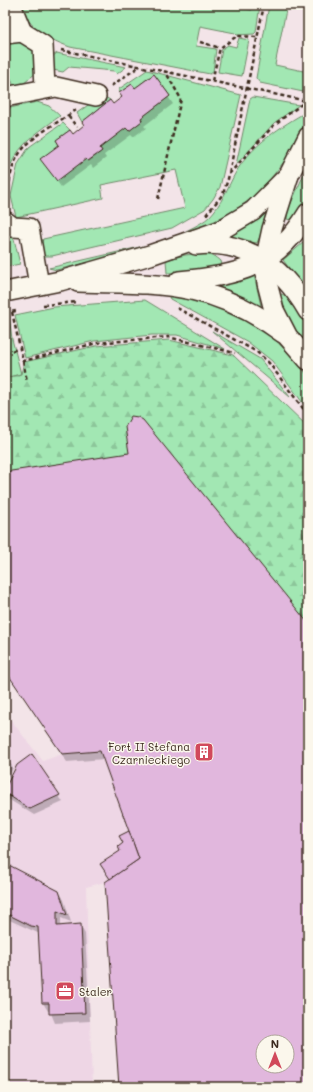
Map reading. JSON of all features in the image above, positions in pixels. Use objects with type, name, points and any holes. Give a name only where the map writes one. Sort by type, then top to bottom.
[{"type":"street","points":[[10,5],[14,33],[44,45],[45,88]]},
{"type":"street","points":[[5,97],[56,87],[96,96]]},
{"type":"street","points":[[288,337],[272,303],[267,283],[265,261],[272,229],[289,175],[308,137]]},
{"type":"street","points":[[5,292],[60,281],[167,249],[219,231],[242,219],[261,204],[289,175]]},
{"type":"street","points":[[153,283],[220,276],[246,269],[265,261],[292,237],[308,213]]},
{"type":"street","points":[[9,224],[29,228],[39,285]]},
{"type":"street","points":[[167,249],[219,244],[248,250],[265,261],[283,278],[301,298],[308,311]]},
{"type":"street","points":[[60,281],[153,283],[183,287],[223,299],[262,318],[288,337],[308,360]]},
{"type":"path","points":[[205,215],[216,205],[223,194],[229,175],[264,5]]},
{"type":"path","points":[[212,80],[220,48],[237,36],[258,37]]},
{"type":"path","points":[[200,42],[220,48]]},
{"type":"path","points":[[44,45],[307,101],[275,124],[229,175]]},
{"type":"path","points":[[9,224],[8,197],[10,180],[14,164],[21,150],[33,140],[140,66]]},
{"type":"path","points":[[158,199],[181,99],[165,71]]},
{"type":"path","points":[[68,116],[77,127]]},
{"type":"path","points":[[40,306],[80,302]]},
{"type":"path","points":[[172,306],[257,352],[269,363],[308,415]]},
{"type":"path","points":[[5,313],[19,310]]},
{"type":"path","points":[[12,312],[27,381]]},
{"type":"path","points":[[23,361],[97,343],[168,337],[236,353]]},
{"type":"path","points":[[5,352],[20,349]]},
{"type":"shaded area","name":"Staler","points":[[10,719],[43,761],[62,754],[100,751],[139,859],[105,882],[86,887],[92,1087],[5,1087],[5,726]]},
{"type":"green space","points":[[19,5],[260,5],[256,32],[254,34],[237,35],[235,33],[200,26],[196,46],[216,49],[213,72],[210,74],[70,47],[53,40],[40,32],[29,20]]},
{"type":"green space","points":[[269,5],[287,5],[275,65],[308,72],[308,93],[260,83],[256,78]]},
{"type":"green space","points":[[239,38],[249,40],[242,76],[218,72],[222,49],[228,45],[236,47]]},
{"type":"green space","points":[[5,39],[20,41],[35,48],[38,71],[22,85],[14,87],[10,76],[5,77]]},
{"type":"green space","points":[[57,53],[126,67],[117,74],[114,71],[69,67],[63,72],[53,70],[53,56]]},
{"type":"green space","points":[[147,70],[241,95],[220,187],[205,209],[172,228],[52,256],[43,256],[41,244],[43,239],[185,208],[176,170],[101,185],[103,198],[16,217],[11,196],[18,164],[29,147],[63,123],[70,130],[56,140],[59,145],[41,159],[57,180],[86,159],[89,161],[102,151],[100,148],[126,128],[129,131],[142,121],[141,118],[170,96],[154,74],[135,88],[132,84],[119,93],[119,89]]},
{"type":"green space","points":[[102,95],[110,100],[82,122],[77,113]]},
{"type":"green space","points":[[253,97],[299,105],[274,123],[236,165],[250,99]]},
{"type":"green space","points":[[37,102],[49,106],[60,116],[39,131],[16,155],[7,176],[5,190],[5,109]]},
{"type":"green space","points":[[308,111],[308,117],[291,153],[259,193],[214,225],[163,242],[194,227],[209,217],[221,201],[236,172],[250,153],[268,137]]},
{"type":"green space","points":[[308,165],[308,204],[295,219],[287,219],[287,212]]},
{"type":"green space","points":[[267,210],[270,213],[257,243],[231,239],[229,236]]},
{"type":"green space","points":[[5,233],[14,239],[20,264],[5,267]]},
{"type":"green space","points":[[304,242],[306,243],[306,285],[303,287],[283,260]]},
{"type":"green space","points":[[144,246],[145,250],[56,270],[49,268]]},
{"type":"green space","points":[[199,254],[214,256],[221,261],[222,265],[215,271],[167,273],[166,260],[185,255]]},
{"type":"green space","points":[[254,274],[261,306],[258,308],[215,287]]},
{"type":"green space","points":[[281,294],[289,298],[307,323],[308,350],[291,327],[277,300]]},
{"type":"green space","points":[[168,295],[211,304],[230,311],[247,320],[279,344],[308,376],[308,410],[272,361],[248,342],[170,299]]},
{"type":"green space","points":[[145,300],[225,349],[177,335],[152,335],[94,341],[25,358],[15,315],[54,307]]},
{"type":"green space","points":[[9,316],[12,339],[21,374],[5,378],[5,317]]},
{"type":"green space","points":[[212,331],[260,359],[290,397]]},
{"type":"green space","name":"Fort II Stefana Czarnieckiego","points":[[169,340],[233,355],[308,427],[308,1087],[119,1087],[169,792],[5,655],[5,378],[21,374],[24,362],[96,346]]},
{"type":"building","points":[[154,74],[170,96],[141,118],[142,121],[129,131],[126,128],[100,148],[102,151],[88,161],[86,159],[57,181],[40,159],[59,145],[56,140],[70,130],[73,134],[84,125],[82,122],[110,100],[113,104],[122,97],[119,93],[132,84],[135,88]]},
{"type":"building","name":"Fort II Stefana Czarnieckiego","points":[[131,416],[138,417],[143,420],[308,623],[308,1087],[119,1087],[105,882],[139,859],[100,751],[62,754],[5,670],[5,472],[129,453],[125,427]]},
{"type":"building","points":[[32,754],[60,795],[30,809],[5,793],[5,788],[17,765]]},
{"type":"building","points":[[129,831],[139,859],[110,879],[100,864],[120,851],[118,847],[123,843],[119,836]]},
{"type":"building","points":[[5,863],[59,891],[67,915],[57,911],[57,926],[81,924],[85,1013],[49,1014],[49,1003],[42,1003],[38,927],[31,926],[5,913]]},
{"type":"place","name":"Fort II Stefana Czarnieckiego","points":[[204,752]]},
{"type":"place","name":"Staler","points":[[65,991]]}]
